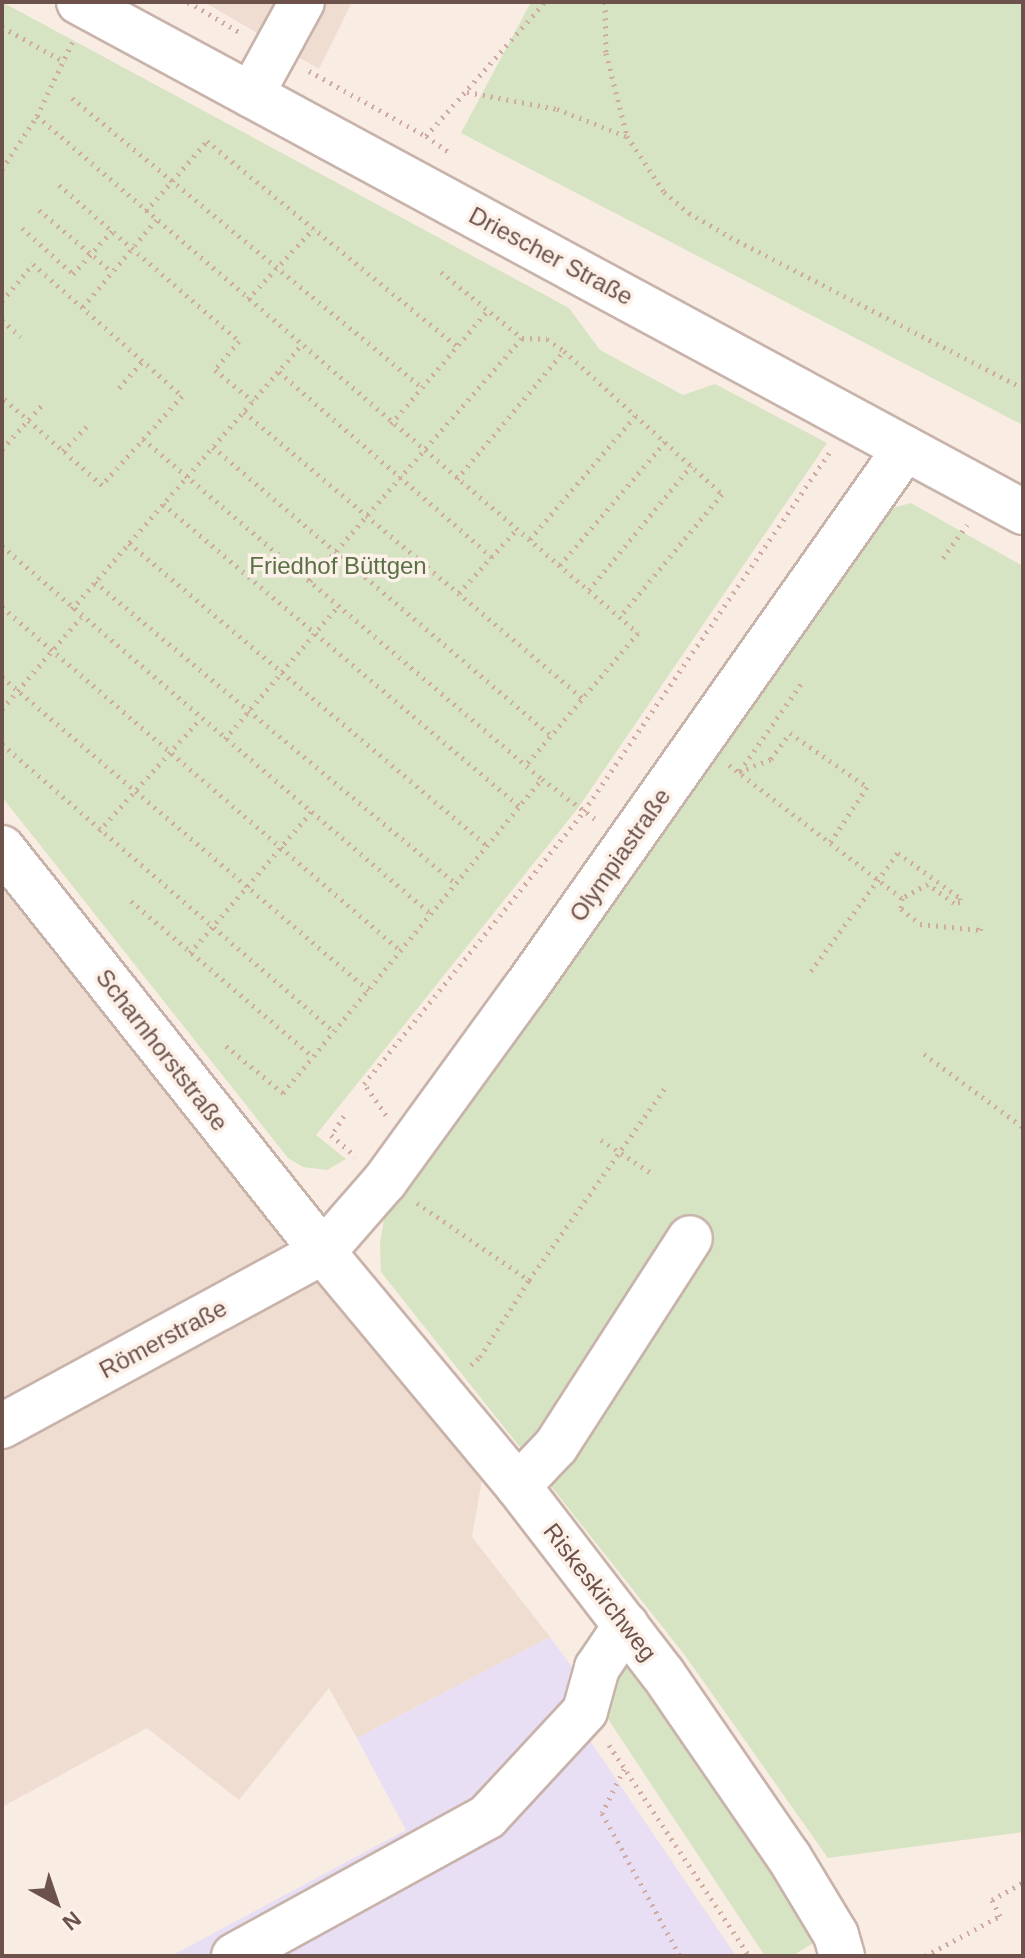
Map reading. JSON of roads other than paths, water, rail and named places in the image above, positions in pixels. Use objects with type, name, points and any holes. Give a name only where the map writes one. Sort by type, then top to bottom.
[{"type":"street","points":[[251,95],[302,2]]},
{"type":"street","name":"Driescher Straße","points":[[76,20],[251,95],[1023,512]]},
{"type":"street","name":"Olympiastraße","points":[[323,1252],[385,1181],[524,990],[905,449]]},
{"type":"street","name":"Scharnhorststraße","points":[[2,848],[323,1252]]},
{"type":"street","points":[[518,1486],[556,1446],[690,1238]]},
{"type":"street","name":"Riskeskirchweg","points":[[323,1252],[518,1486],[626,1625],[789,1857],[836,1935],[842,1956]]},
{"type":"street","name":"Römerstraße","points":[[2,1426],[323,1252]]},
{"type":"street","points":[[234,1956],[487,1817],[585,1711],[597,1668],[626,1625]]},
{"type":"park label","name":"Friedhof Büttgen","points":[[338,566]]}]
